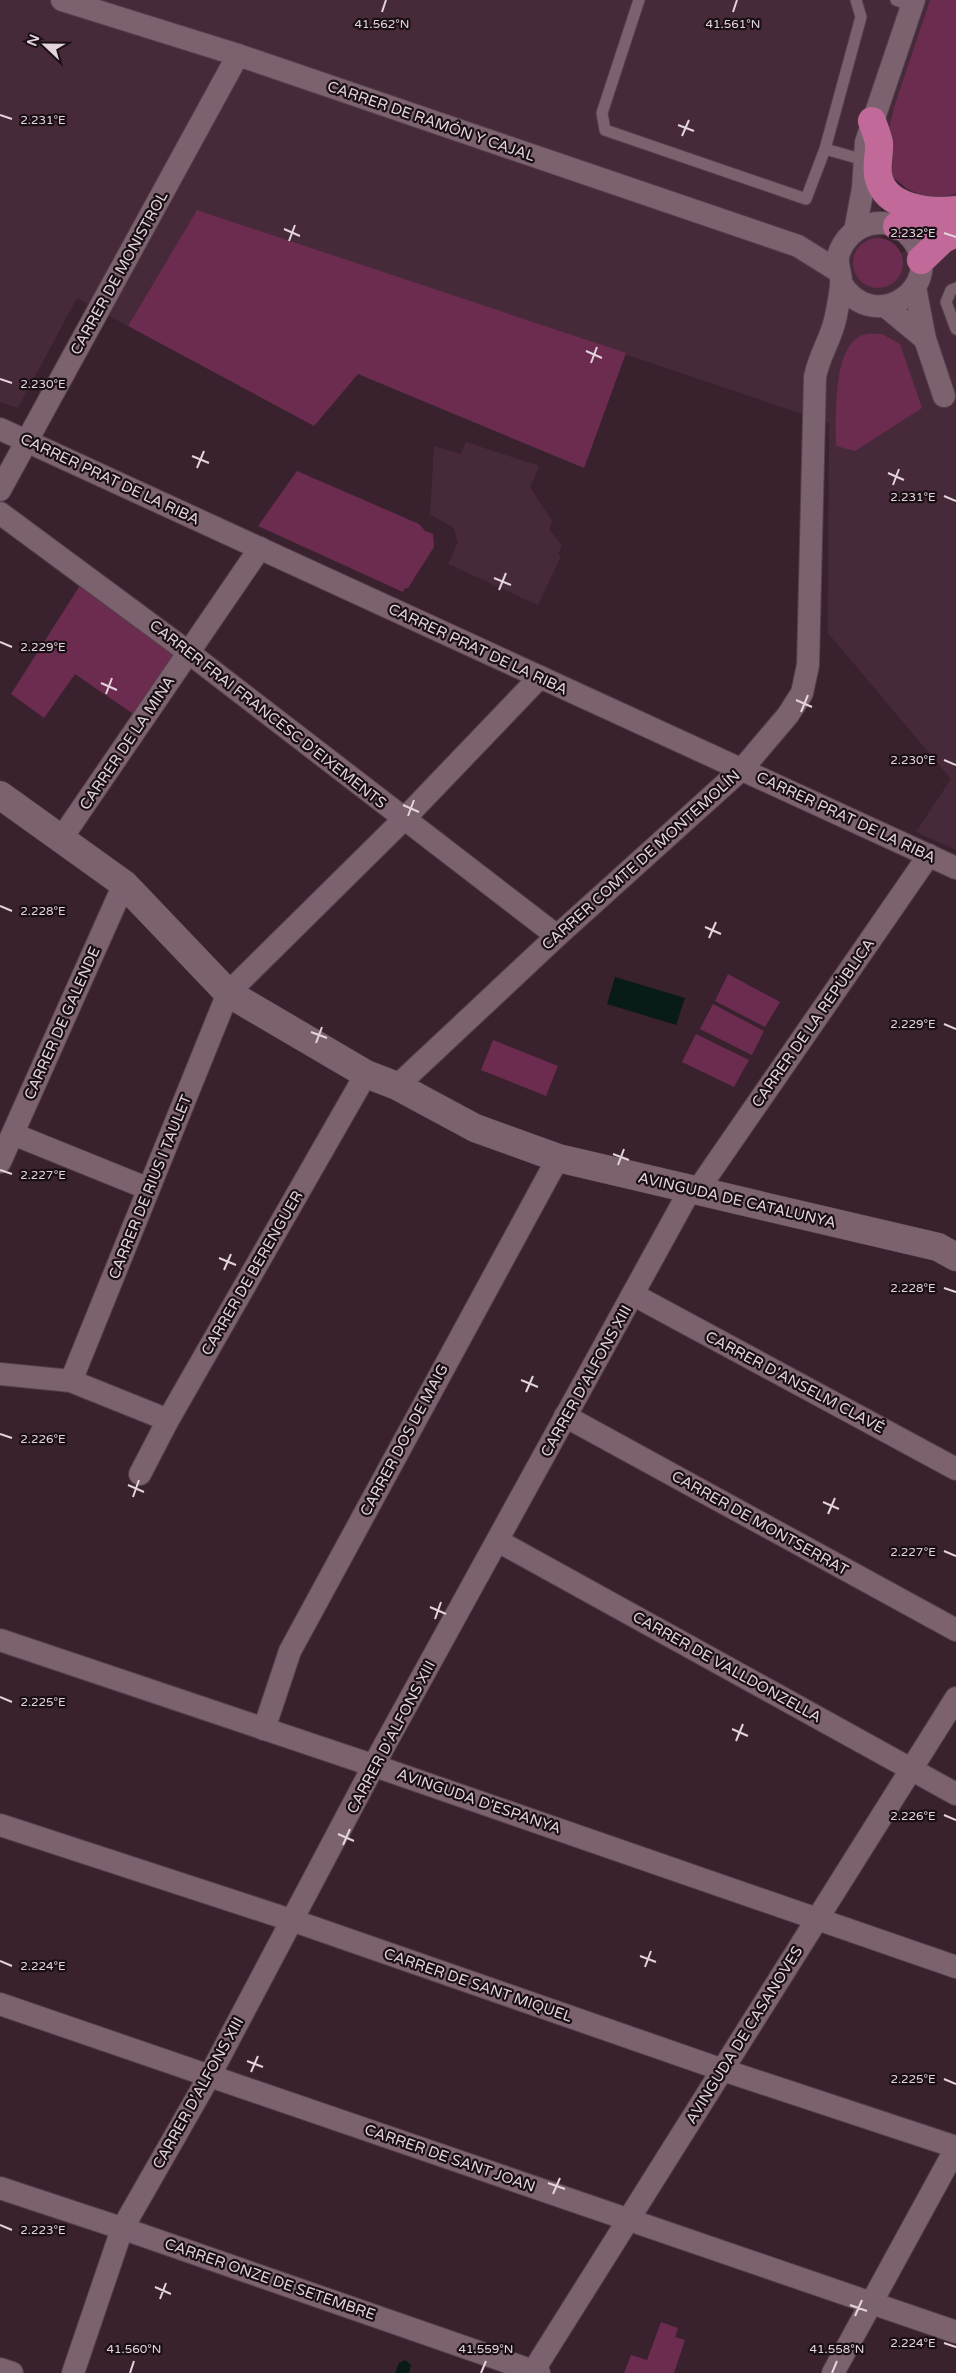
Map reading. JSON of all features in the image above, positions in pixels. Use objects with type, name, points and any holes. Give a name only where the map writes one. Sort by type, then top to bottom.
[{"type":"highway","points":[[872,121],[879,143],[878,178],[883,188],[902,204],[914,208],[934,212],[956,210]]},
{"type":"highway","points":[[892,225],[938,225],[956,218]]},
{"type":"highway","points":[[921,260],[943,239],[956,233]]},
{"type":"street","name":"CARRER DE RAMÓN Y CAJAL","points":[[62,0],[238,55],[798,246],[840,277]]},
{"type":"street","points":[[908,2],[872,121],[864,160],[863,188],[849,238],[838,261],[840,277],[850,295],[878,306],[925,339]]},
{"type":"street","name":"CARRER DE MONISTROL","points":[[0,490],[238,55]]},
{"type":"street","points":[[833,328],[878,306],[899,302],[915,287],[919,278],[921,260],[919,251],[910,236],[892,225],[863,188]]},
{"type":"street","points":[[849,238],[870,224],[892,225]]},
{"type":"street","name":"CARRER DE RAMÓN Y CAJAL","points":[[798,246],[849,238]]},
{"type":"street","name":"CARRER COMTE DE MONTEMOLÍN","points":[[398,1086],[557,936],[743,768],[788,715],[802,693],[808,665],[815,377],[819,359],[833,328],[840,277]]},
{"type":"street","points":[[915,287],[925,339],[944,396]]},
{"type":"street","name":"CARRER PRAT DE LA RIBA","points":[[0,430],[540,678],[743,768],[956,868]]},
{"type":"street","name":"CARRER FRAI FRANCESC D'EIXEMENTS","points":[[0,513],[188,652],[557,936]]},
{"type":"street","name":"CARRER DE LA MINA","points":[[61,839],[260,548]]},
{"type":"street","points":[[228,993],[404,819],[540,678]]},
{"type":"street","name":"AVINGUDA DE CATALUNYA","points":[[0,795],[124,884],[228,993],[366,1074],[398,1086],[475,1128],[558,1158],[938,1247],[956,1256]]},
{"type":"street","name":"CARRER DE LA REPÚBLICA","points":[[694,1190],[930,855]]},
{"type":"street","name":"CARRER DE GALENDE","points":[[0,1162],[124,884]]},
{"type":"street","name":"CARRER DE RIUS I TAULET","points":[[71,1381],[228,993]]},
{"type":"street","name":"CARRER DE BERENGUER","points":[[140,1474],[168,1420],[366,1074]]},
{"type":"street","points":[[13,1134],[149,1189]]},
{"type":"street","name":"CARRER DOS DE MAIG","points":[[264,1729],[290,1651],[558,1158]]},
{"type":"street","name":"CARRER D'ALFONS XIII","points":[[73,2373],[122,2229],[210,2075],[565,1416],[694,1190]]},
{"type":"street","name":"CARRER D'ANSELM CLAVÉ","points":[[634,1295],[956,1469]]},
{"type":"street","points":[[0,1374],[71,1381],[168,1420]]},
{"type":"street","name":"CARRER DE MONTSERRAT","points":[[565,1416],[956,1630]]},
{"type":"street","name":"CARRER DE VALLDONZELLA","points":[[498,1541],[956,1794]]},
{"type":"street","name":"AVINGUDA D'ESPANYA","points":[[0,1640],[375,1766],[956,1967]]},
{"type":"street","name":"AVINGUDA DE CASANOVES","points":[[535,2372],[816,1919],[956,1698]]},
{"type":"street","name":"CARRER DE SANT MIQUEL","points":[[0,1825],[292,1920],[723,2070],[956,2147]]},
{"type":"street","name":"CARRER DE SANT JOAN","points":[[0,2004],[956,2332]]},
{"type":"street","points":[[833,2373],[956,2147]]},
{"type":"street","name":"CARRER ONZE DE SETEMBRE","points":[[0,2188],[535,2372]]},
{"type":"street","points":[[0,2369],[12,2373]]},
{"type":"lane","points":[[639,0],[602,113],[605,130],[806,199],[825,149],[861,17],[856,0]]},
{"type":"lane","points":[[825,149],[864,160]]},
{"type":"lane","points":[[956,288],[951,290],[946,302],[956,329]]},
{"type":"shaded area","points":[[0,0],[930,0],[894,107],[880,166],[882,258],[956,236],[956,850],[916,832],[951,779],[828,633],[829,423],[197,210],[128,326],[77,298],[18,408],[0,402]]},
{"type":"shaded area","points":[[930,0],[956,0],[956,194],[932,200],[907,189],[880,166],[894,107]]},
{"type":"shaded area","points":[[197,210],[626,353],[584,468],[358,374],[314,426],[128,326]]},
{"type":"shaded area","points":[[878,238],[888,240],[896,245],[901,253],[903,263],[901,273],[896,281],[888,286],[878,288],[868,286],[860,281],[855,273],[853,263],[855,253],[860,245],[868,240]]},
{"type":"shaded area","points":[[882,334],[900,344],[922,408],[855,451],[836,446],[836,402],[841,367],[846,353],[853,341],[863,335]]},
{"type":"shaded area","points":[[466,442],[539,466],[530,487],[552,521],[549,530],[562,545],[558,554],[561,556],[538,605],[448,564],[458,542],[453,527],[430,515],[434,446],[461,454]]},
{"type":"shaded area","points":[[297,471],[419,524],[425,531],[433,534],[434,547],[408,588],[405,588],[403,592],[258,526]]},
{"type":"shaded area","points":[[86,576],[188,652],[142,720],[75,674],[44,718],[11,694]]},
{"type":"shaded area","points":[[728,974],[780,1002],[765,1027],[715,1001]]},
{"type":"shaded area","points":[[615,977],[685,998],[676,1025],[607,1004]]},
{"type":"shaded area","points":[[713,1004],[764,1031],[752,1055],[700,1029]]},
{"type":"shaded area","points":[[696,1034],[749,1060],[734,1087],[682,1062]]},
{"type":"shaded area","points":[[493,1040],[558,1066],[546,1096],[481,1070]]},
{"type":"shaded area","points":[[661,2322],[678,2328],[675,2337],[685,2340],[674,2373],[624,2373],[631,2355],[647,2360]]},
{"type":"shaded area","points":[[405,2360],[411,2365],[409,2373],[395,2373],[399,2363]]}]
